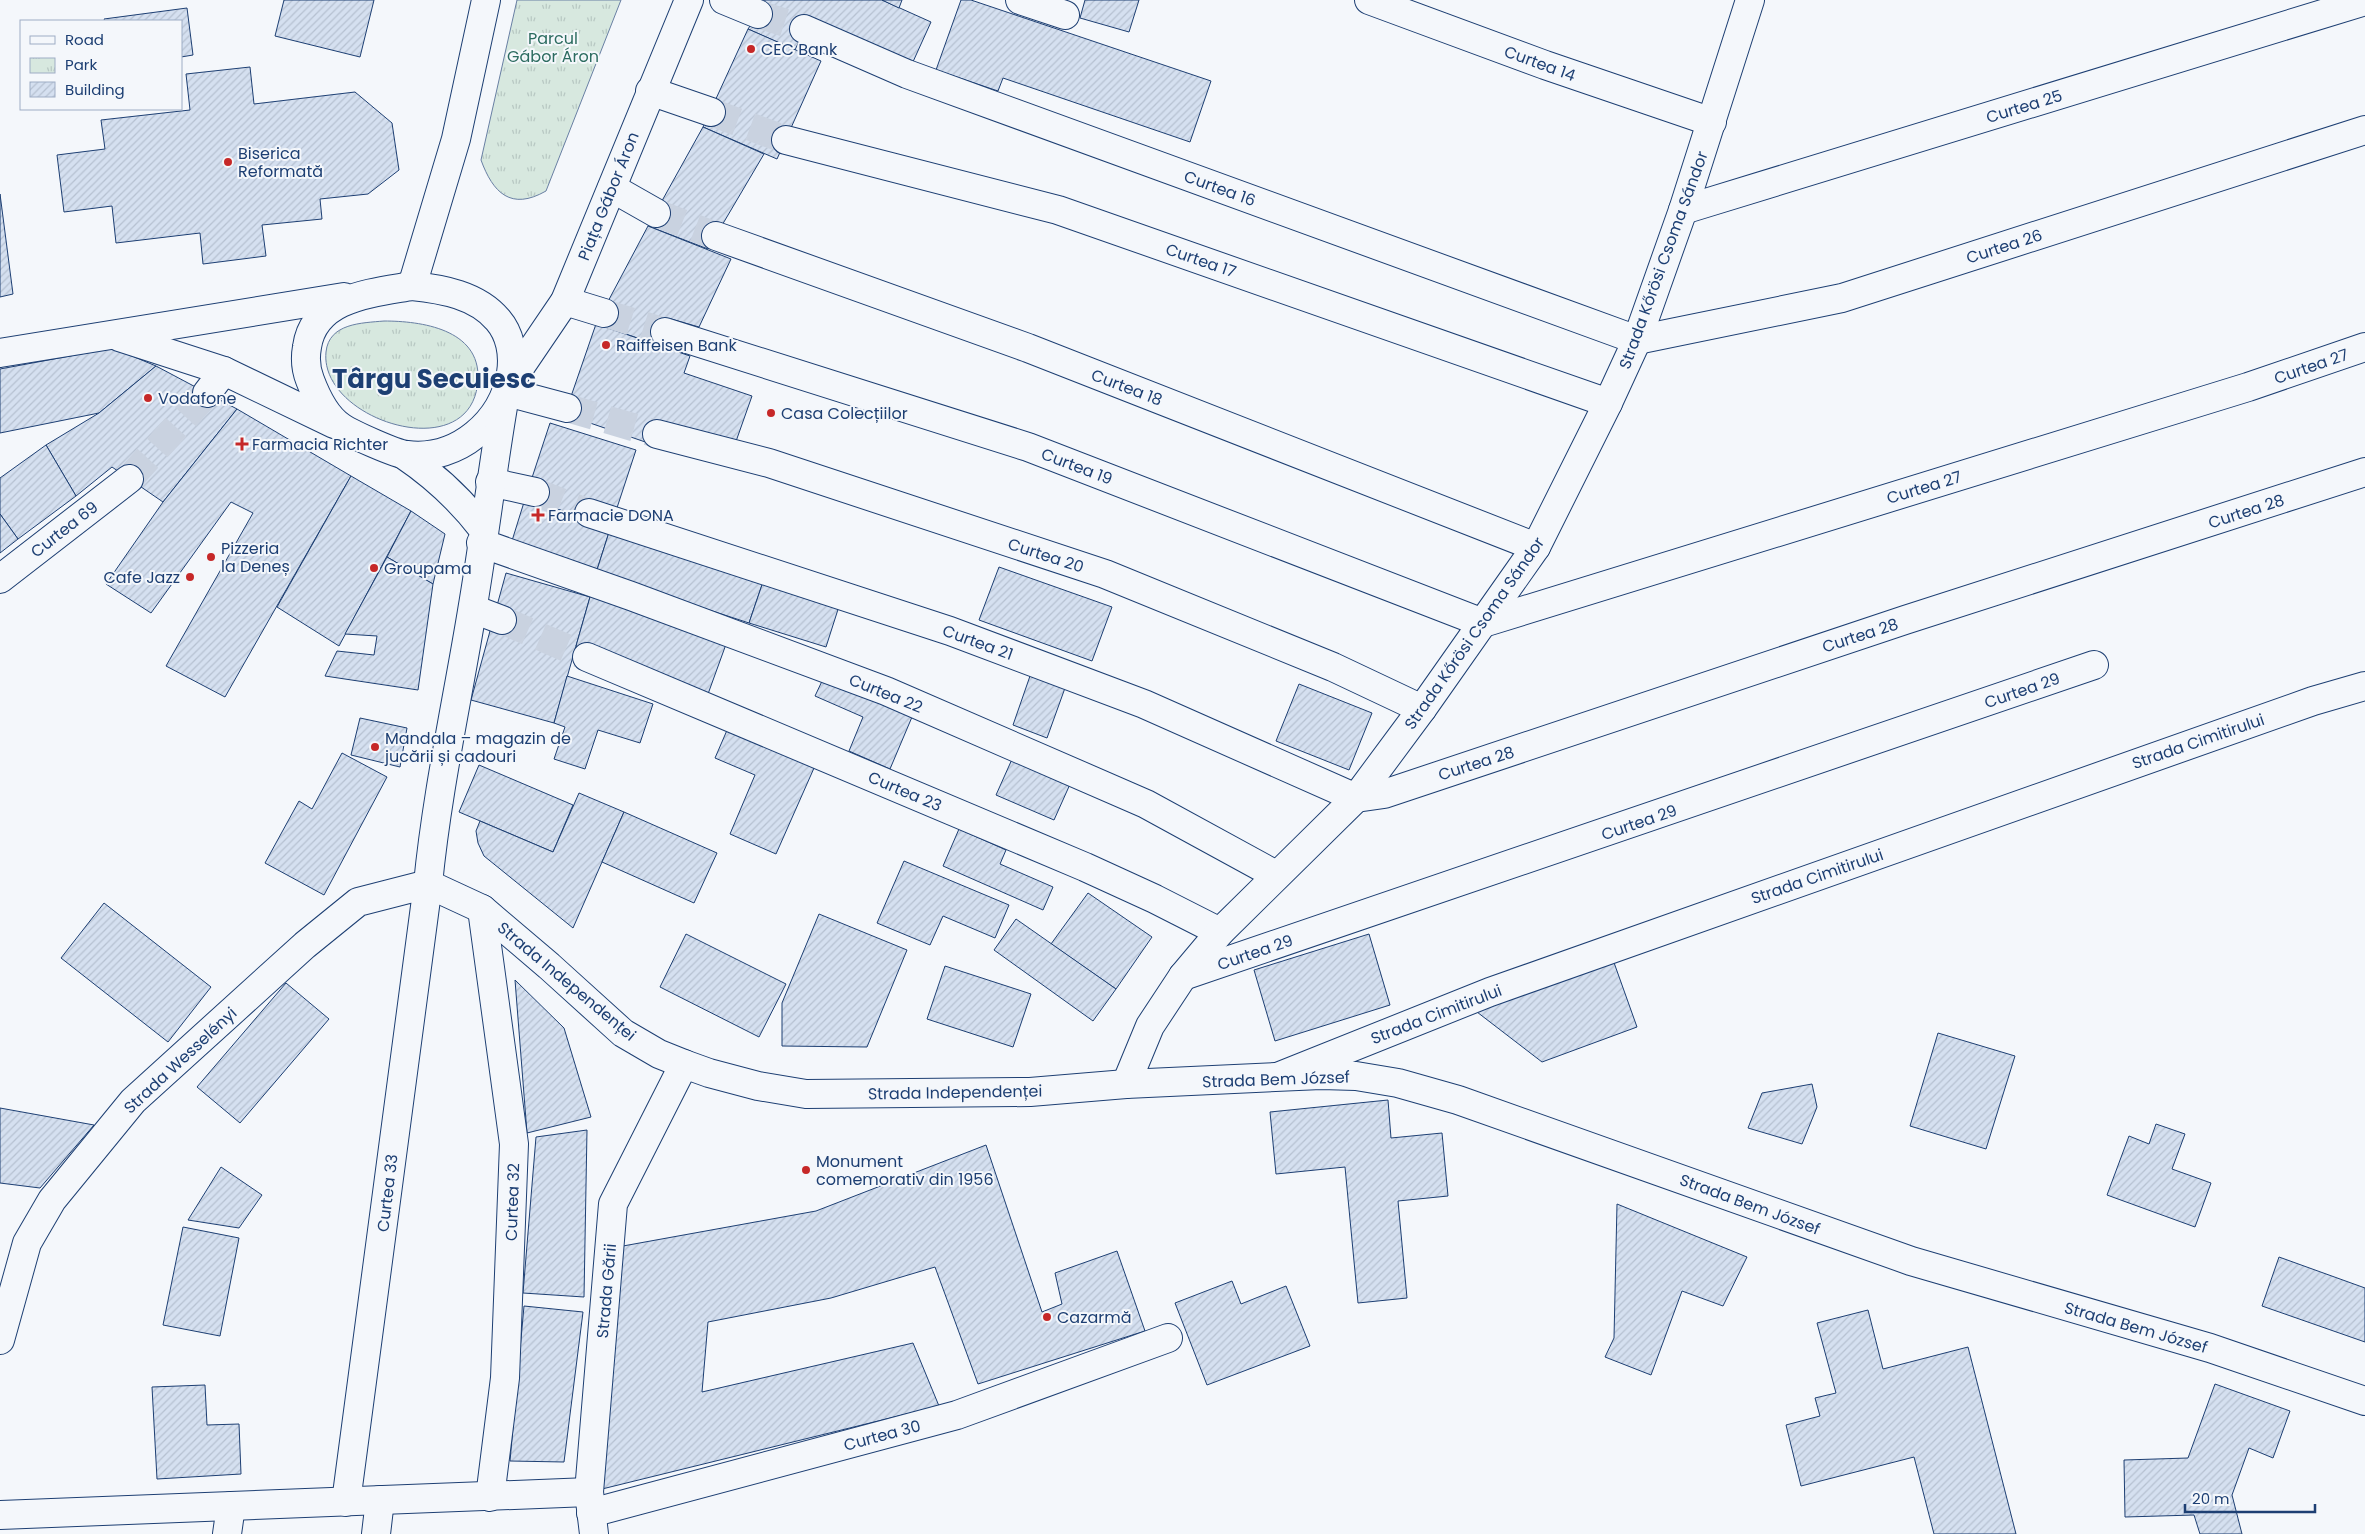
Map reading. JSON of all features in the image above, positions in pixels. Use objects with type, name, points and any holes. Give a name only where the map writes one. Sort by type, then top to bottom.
[{"type":"street","points":[[412,286],[456,138],[486,0]]},
{"type":"street","name":"Piața Gábor Áron","points":[[404,455],[431,455],[464,443],[492,420],[507,392],[565,301],[689,0]]},
{"type":"street","points":[[724,0],[758,14]]},
{"type":"street","points":[[1020,0],[1065,16]]},
{"type":"street","name":"Curtea 14","points":[[1369,0],[1545,65],[1712,122]]},
{"type":"street","name":"Strada Kőrösi Csoma Sándor","points":[[1126,1084],[1150,1026],[1183,976],[1220,932],[1356,798],[1422,710],[1536,547],[1638,340],[1712,122],[1750,0]]},
{"type":"street","name":"Curtea 25","points":[[1683,210],[2365,1]]},
{"type":"street","name":"Curtea 16","points":[[804,29],[907,74],[1638,340]]},
{"type":"street","points":[[650,92],[710,112]]},
{"type":"street","name":"Curtea 26","points":[[1638,340],[1842,298],[2365,130]]},
{"type":"street","name":"Curtea 17","points":[[786,140],[1058,210],[1608,403]]},
{"type":"street","points":[[612,188],[656,213]]},
{"type":"street","name":"Curtea 18","points":[[716,236],[1028,348],[1536,547]]},
{"type":"street","points":[[0,353],[412,286],[434,288],[472,300],[498,319],[511,346],[513,364],[490,482],[472,609],[434,822],[428,884]]},
{"type":"street","points":[[340,426],[323,408],[308,375],[306,356],[308,338],[317,322],[329,308],[363,294]]},
{"type":"street","points":[[565,301],[604,313]]},
{"type":"street","name":"Curtea 19","points":[[665,332],[1028,448],[1483,623]]},
{"type":"street","points":[[116,335],[224,371],[404,455],[433,475],[461,502],[482,536]]},
{"type":"street","name":"Curtea 27","points":[[1483,623],[2239,390],[2365,347]]},
{"type":"street","points":[[207,393],[224,371]]},
{"type":"street","points":[[507,392],[567,408]]},
{"type":"street","name":"Curtea 20","points":[[657,434],[768,463],[1105,574],[1333,668],[1422,710]]},
{"type":"street","name":"Curtea 28","points":[[1356,798],[1384,794],[1914,617],[2365,472]]},
{"type":"street","name":"Curtea 69","points":[[0,579],[129,479]]},
{"type":"street","points":[[490,482],[534,492]]},
{"type":"street","name":"Curtea 21","points":[[589,513],[950,631],[1144,704],[1356,798]]},
{"type":"street","name":"Curtea 22","points":[[482,536],[631,596],[886,691],[1146,804],[1276,875]]},
{"type":"street","points":[[472,609],[502,620]]},
{"type":"street","name":"Curtea 23","points":[[587,657],[1076,863],[1155,899],[1220,932]]},
{"type":"street","name":"Curtea 29","points":[[1183,976],[2094,665]]},
{"type":"street","name":"Strada Cimitirului","points":[[1272,1078],[1490,992],[2313,701],[2365,686]]},
{"type":"street","name":"Strada Independenței","points":[[428,884],[482,909],[623,1033],[659,1054],[708,1073],[758,1086],[806,1094],[1030,1092],[1126,1084]]},
{"type":"street","name":"Strada Wesselényi","points":[[0,1340],[27,1244],[32,1235],[52,1200],[133,1101],[305,945],[358,902],[428,884]]},
{"type":"street","name":"Curtea 33","points":[[346,1502],[428,884]]},
{"type":"street","name":"Curtea 32","points":[[482,909],[514,1144],[505,1378],[490,1497]]},
{"type":"street","name":"Strada Gării","points":[[591,1513],[613,1204],[684,1064]]},
{"type":"street","name":"Strada Bem József","points":[[1126,1084],[1321,1075],[1356,1076],[1398,1083],[1458,1100],[1911,1261],[2210,1348],[2365,1401]]},
{"type":"street","name":"Curtea 30","points":[[0,1516],[490,1497],[591,1513],[957,1415],[1168,1338]]},
{"type":"street","points":[[376,1534],[380,1500]]},
{"type":"street","points":[[227,1534],[232,1506]]},
{"type":"green space","name":"Parcul Gábor Áron","points":[[517,0],[621,0],[546,191],[534,197],[523,199],[513,199],[498,190],[491,182],[481,160]]},
{"type":"green space","points":[[399,321],[431,326],[446,331],[459,339],[469,349],[476,362],[478,379],[470,407],[452,422],[426,428],[398,425],[370,415],[346,398],[330,377],[326,352],[328,342],[333,335],[348,326]]},
{"type":"building","points":[[284,0],[374,0],[360,57],[275,36]]},
{"type":"building","points":[[765,0],[882,0],[931,22],[912,64],[810,17],[795,50],[748,29]]},
{"type":"building","points":[[882,0],[902,0],[899,8]]},
{"type":"building","points":[[961,0],[971,0],[1211,81],[1190,142],[1003,78],[998,91],[936,70]]},
{"type":"building","points":[[1085,0],[1139,0],[1129,32],[1080,18]]},
{"type":"building","points":[[187,8],[193,55],[182,57],[182,20],[104,19]]},
{"type":"building","points":[[748,29],[821,61],[777,159],[703,127]]},
{"type":"building","name":"Biserica Reformată","points":[[250,67],[254,104],[355,92],[392,123],[399,170],[368,194],[320,199],[322,219],[262,225],[266,256],[203,264],[200,233],[116,243],[112,206],[64,212],[57,155],[105,149],[101,120],[190,110],[186,74]]},
{"type":"building","points":[[703,127],[764,154],[708,249],[648,226]]},
{"type":"building","points":[[0,194],[13,294],[0,297]]},
{"type":"building","points":[[648,226],[731,259],[699,327],[671,319],[658,345],[596,324]]},
{"type":"building","points":[[596,324],[690,356],[684,373],[752,396],[734,447],[654,445],[561,413],[567,408]]},
{"type":"building","points":[[113,348],[156,366],[99,413],[0,433],[0,369]]},
{"type":"building","points":[[156,366],[237,409],[163,502],[112,467],[76,496],[46,445],[99,413]]},
{"type":"building","points":[[237,409],[351,476],[225,697],[166,666],[253,513],[231,502],[151,613],[106,584],[163,502]]},
{"type":"building","points":[[550,423],[636,450],[611,526],[525,499]]},
{"type":"building","points":[[46,445],[76,496],[18,539],[0,514],[0,478]]},
{"type":"building","points":[[351,476],[411,511],[339,646],[277,607]]},
{"type":"building","points":[[525,499],[611,526],[596,573],[511,544]]},
{"type":"building","points":[[411,511],[445,534],[433,584],[387,557]]},
{"type":"building","points":[[0,514],[18,539],[0,553]]},
{"type":"building","points":[[611,526],[765,576],[749,623],[596,573]]},
{"type":"building","points":[[387,557],[433,584],[418,690],[325,676],[337,651],[374,655],[377,636],[345,634]]},
{"type":"building","points":[[999,567],[1112,607],[1092,661],[979,620]]},
{"type":"building","points":[[506,573],[590,597],[554,723],[471,700]]},
{"type":"building","points":[[765,576],[841,600],[826,647],[749,623]]},
{"type":"building","points":[[597,588],[729,636],[708,694],[576,646],[590,597]]},
{"type":"building","points":[[567,676],[653,704],[640,743],[598,730],[585,769],[554,759],[565,727],[554,723]]},
{"type":"building","points":[[1030,676],[1065,688],[1047,738],[1013,725]]},
{"type":"building","points":[[823,679],[912,717],[890,769],[849,751],[863,717],[815,696]]},
{"type":"building","points":[[1299,684],[1372,713],[1349,770],[1276,741]]},
{"type":"building","points":[[360,718],[407,728],[400,767],[351,755]]},
{"type":"building","points":[[731,721],[818,759],[776,854],[730,834],[755,775],[715,758]]},
{"type":"building","points":[[342,753],[387,777],[324,895],[265,863],[299,801],[312,809]]},
{"type":"building","points":[[1013,757],[1071,782],[1054,820],[996,795]]},
{"type":"building","points":[[479,765],[573,805],[553,852],[459,812]]},
{"type":"building","points":[[579,793],[624,812],[573,928],[484,856],[478,843],[476,831],[480,821],[553,852]]},
{"type":"building","points":[[624,812],[717,853],[694,903],[602,862]]},
{"type":"building","points":[[959,829],[1006,850],[1000,864],[1053,887],[1043,910],[943,866]]},
{"type":"building","points":[[904,861],[1009,905],[995,938],[943,916],[930,945],[877,923]]},
{"type":"building","points":[[1088,893],[1152,937],[1116,989],[1051,944]]},
{"type":"building","points":[[104,903],[211,987],[168,1042],[61,958]]},
{"type":"building","points":[[819,914],[907,950],[867,1047],[782,1046],[782,1003]]},
{"type":"building","points":[[1016,919],[1116,989],[1093,1021],[994,950]]},
{"type":"building","points":[[686,934],[786,984],[759,1037],[660,987]]},
{"type":"building","points":[[1369,934],[1390,1005],[1275,1041],[1254,970]]},
{"type":"building","points":[[1612,957],[1637,1027],[1542,1062],[1477,1012]]},
{"type":"building","points":[[945,966],[1031,994],[1013,1047],[927,1019]]},
{"type":"building","points":[[515,980],[564,1028],[591,1117],[527,1133]]},
{"type":"building","points":[[286,983],[329,1019],[240,1123],[197,1087]]},
{"type":"building","points":[[1938,1033],[2015,1056],[1986,1149],[1910,1126]]},
{"type":"building","points":[[1812,1084],[1817,1107],[1802,1144],[1748,1128],[1762,1093]]},
{"type":"building","points":[[1388,1100],[1391,1138],[1442,1133],[1448,1196],[1398,1201],[1407,1298],[1358,1303],[1345,1167],[1276,1174],[1270,1112]]},
{"type":"building","points":[[0,1108],[94,1125],[40,1188],[0,1183]]},
{"type":"building","points":[[2156,1124],[2185,1134],[2172,1169],[2211,1183],[2195,1227],[2107,1195],[2129,1136],[2149,1144]]},
{"type":"building","points":[[587,1130],[584,1297],[523,1293],[536,1137]]},
{"type":"building","name":"Cazarmă","points":[[986,1145],[1042,1312],[1062,1304],[1055,1273],[1117,1251],[1145,1331],[978,1384],[935,1267],[831,1298],[708,1322],[702,1392],[913,1343],[939,1406],[602,1489],[623,1246],[816,1211]]},
{"type":"building","points":[[221,1167],[262,1195],[239,1228],[188,1220]]},
{"type":"building","points":[[1617,1204],[1747,1257],[1723,1306],[1682,1291],[1651,1375],[1605,1357],[1614,1338]]},
{"type":"building","points":[[183,1227],[239,1238],[220,1336],[163,1325]]},
{"type":"building","points":[[2279,1257],[2365,1288],[2365,1342],[2262,1306]]},
{"type":"building","points":[[1232,1281],[1241,1304],[1286,1286],[1310,1346],[1207,1385],[1175,1303]]},
{"type":"building","points":[[524,1306],[583,1312],[564,1462],[510,1461]]},
{"type":"building","points":[[1868,1310],[1883,1369],[1968,1347],[2016,1534],[1934,1534],[1914,1457],[1801,1486],[1786,1425],[1820,1416],[1815,1398],[1836,1393],[1817,1323]]},
{"type":"building","points":[[2215,1384],[2290,1411],[2273,1458],[2249,1448],[2232,1495],[2242,1534],[2200,1534],[2194,1515],[2125,1517],[2124,1460],[2188,1458]]},
{"type":"building","points":[[205,1385],[207,1425],[239,1424],[241,1474],[157,1479],[152,1387]]},
{"type":"tunnel","points":[[758,14],[804,29]]},
{"type":"tunnel","points":[[711,112],[786,140]]},
{"type":"tunnel","points":[[656,213],[716,236]]},
{"type":"tunnel","points":[[604,313],[665,332]]},
{"type":"tunnel","points":[[129,479],[207,393]]},
{"type":"tunnel","points":[[567,408],[657,434]]},
{"type":"tunnel","points":[[535,492],[589,513]]},
{"type":"tunnel","points":[[502,620],[587,657]]},
{"type":"place","name":"CEC Bank","points":[[751,49]]},
{"type":"place","name":"Biserica Reformată","points":[[228,162]]},
{"type":"place","name":"Raiffeisen Bank","points":[[606,345]]},
{"type":"place","name":"Vodafone","points":[[148,398]]},
{"type":"place","name":"Casa Colecțiilor","points":[[771,413]]},
{"type":"place","name":"Farmacia Richter","points":[[242,444]]},
{"type":"place","name":"Farmacie DONA","points":[[538,515]]},
{"type":"place","name":"Pizzeria la Deneș","points":[[211,557]]},
{"type":"place","name":"Groupama","points":[[374,568]]},
{"type":"place","name":"Cafe Jazz","points":[[190,577]]},
{"type":"place","name":"Mandala – magazin de jucării și cadouri","points":[[375,747]]},
{"type":"place","name":"Monument comemorativ din 1956","points":[[806,1170]]},
{"type":"place","name":"Cazarmă","points":[[1047,1317]]},
{"type":"district","name":"Târgu Secuiesc","points":[[434,379]]}]
